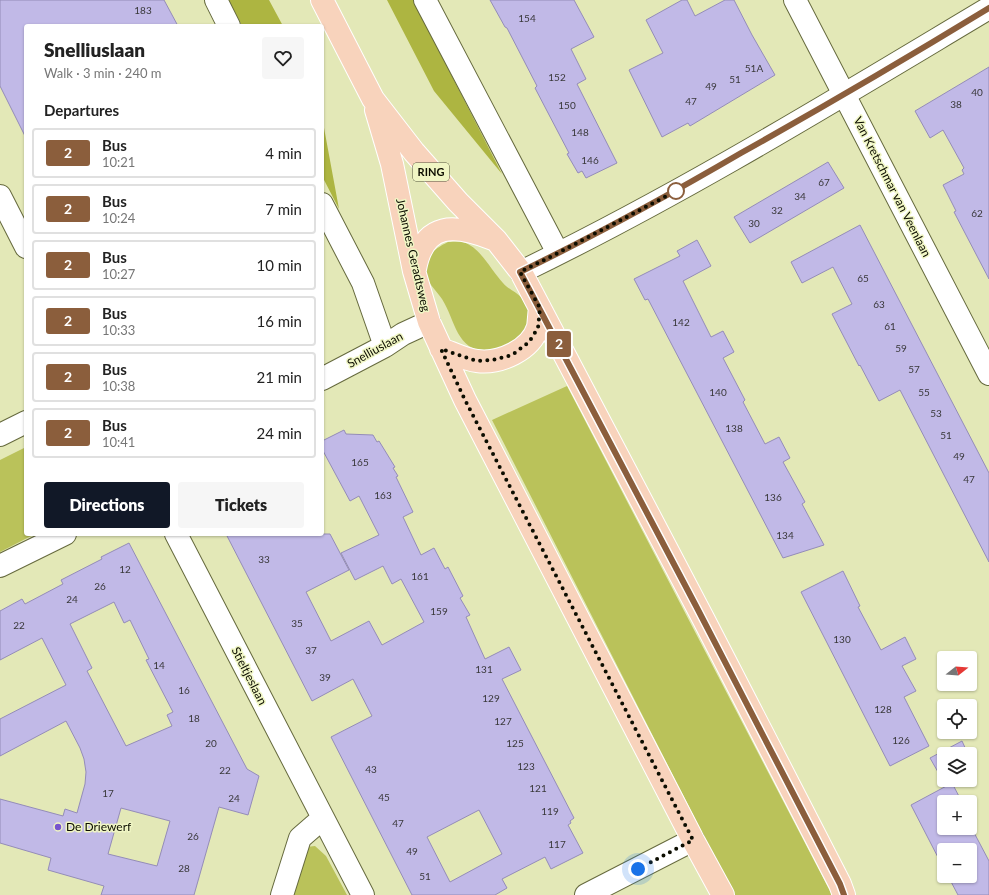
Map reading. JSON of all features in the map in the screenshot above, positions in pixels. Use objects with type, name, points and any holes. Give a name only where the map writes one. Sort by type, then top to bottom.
[{"type":"main road","name":"Johannes Geradtsweg","points":[[322,0],[373,99],[414,152],[458,202],[496,240],[520,272],[740,690],[840,884],[844,895]]},
{"type":"main road","name":"Johannes Geradtsweg","points":[[373,99],[392,164],[414,271],[429,322],[465,400],[723,895]]},
{"type":"main road","points":[[414,271],[417,257],[422,245],[432,235],[441,230],[452,228],[467,230],[496,240]]},
{"type":"main road","points":[[441,349],[477,361],[493,360],[512,355],[529,342],[538,328],[540,308]]},
{"type":"street","points":[[216,0],[228,24]]},
{"type":"street","points":[[425,0],[558,253]]},
{"type":"street","name":"Van Kretschmar van Veenlaan","points":[[795,0],[844,94],[984,352],[989,374]]},
{"type":"street","points":[[520,272],[674,192],[989,8]]},
{"type":"street","points":[[0,196],[24,243]]},
{"type":"street","points":[[324,208],[363,283],[385,346]]},
{"type":"street","name":"Snelliuslaan","points":[[324,378],[385,346],[403,334],[429,322]]},
{"type":"street","points":[[0,435],[24,423]]},
{"type":"street","points":[[0,566],[61,536]]},
{"type":"street","name":"Stieltjeslaan","points":[[177,536],[363,895]]},
{"type":"street","points":[[282,895],[300,838],[323,818]]},
{"type":"street","points":[[586,895],[693,840]]},
{"type":"green space","points":[[228,0],[269,0],[282,24],[241,24]]},
{"type":"green space","points":[[387,0],[413,0],[502,174],[434,91]]},
{"type":"green space","points":[[324,128],[339,209],[324,180]]},
{"type":"green space","points":[[448,242],[463,242],[475,249],[505,285],[526,302],[529,313],[528,324],[519,338],[513,343],[497,350],[478,350],[463,341],[458,334],[447,308],[429,282],[425,271],[425,265],[429,256],[439,247]]},
{"type":"green space","points":[[567,386],[832,895],[734,895],[492,420]]},
{"type":"green space","points":[[24,448],[24,536],[31,536],[0,552],[0,460]]},
{"type":"green space","points":[[315,846],[326,856],[347,895],[291,895],[306,847]]},
{"type":"building","points":[[0,0],[164,0],[177,24],[24,24],[24,134],[0,86]]},
{"type":"building","points":[[490,0],[574,0],[594,37],[571,49],[586,79],[577,84],[617,163],[586,178],[582,171],[578,173],[567,154],[569,153],[535,88],[537,86],[507,28]]},
{"type":"building","points":[[682,0],[687,0],[695,16],[725,0],[734,0],[775,75],[690,126],[688,123],[662,137],[629,70],[663,53],[646,20]]},
{"type":"building","points":[[989,67],[989,279],[954,212],[956,211],[943,185],[964,174],[962,170],[964,168],[943,130],[930,138],[915,111]]},
{"type":"building","points":[[828,162],[844,188],[750,243],[734,217]]},
{"type":"building","points":[[860,225],[989,473],[989,562],[900,390],[879,401],[860,365],[859,366],[832,314],[852,304],[833,267],[802,283],[791,262]]},
{"type":"building","points":[[697,240],[711,266],[683,281],[711,337],[723,331],[734,352],[723,358],[745,400],[743,402],[765,444],[779,437],[790,458],[783,462],[805,502],[802,504],[824,545],[783,558],[648,299],[645,300],[634,279],[680,256],[677,251]]},
{"type":"building","points":[[344,430],[346,434],[373,435],[377,442],[379,441],[395,467],[393,468],[398,476],[396,477],[413,512],[403,517],[421,555],[434,548],[445,569],[448,567],[463,596],[460,598],[470,615],[466,617],[485,659],[509,647],[521,670],[502,679],[574,818],[568,825],[583,853],[551,869],[545,857],[502,879],[507,888],[495,895],[412,895],[331,737],[372,716],[353,679],[312,701],[227,536],[324,536],[324,534],[330,534],[349,570],[306,592],[331,641],[369,621],[382,645],[424,622],[401,579],[392,584],[383,566],[355,580],[341,553],[379,535],[359,496],[350,501],[324,453],[324,440]],"holes":[[[479,810],[502,854],[450,882],[427,837]]]},
{"type":"building","points":[[129,543],[247,769],[259,776],[248,815],[219,807],[194,895],[101,895],[104,886],[48,870],[51,858],[0,843],[0,799],[63,816],[65,809],[77,813],[85,784],[86,772],[84,759],[80,748],[66,721],[0,756],[0,719],[66,685],[42,638],[0,660],[0,611],[22,599],[25,604],[63,584],[61,580],[102,559],[101,557]],"holes":[[[114,602],[124,623],[130,620],[149,659],[146,660],[173,712],[167,715],[172,726],[126,746],[87,671],[92,668],[70,624]],[[121,808],[170,821],[157,866],[108,854]]]},
{"type":"building","points":[[843,571],[860,606],[858,607],[881,650],[905,637],[916,659],[902,666],[916,691],[904,697],[929,746],[890,766],[801,592]]},
{"type":"building","points":[[962,741],[965,747],[951,747]]},
{"type":"building","points":[[937,754],[937,770],[930,758]]},
{"type":"building","points":[[945,787],[954,787],[958,795],[937,795],[937,835],[975,835],[989,861],[989,895],[958,895],[952,883],[977,883],[977,843],[937,843],[937,855],[911,805]]},
{"type":"bus line","name":"2","points":[[844,895],[840,884],[704,620],[520,272],[674,192],[989,8]]},
{"type":"place","name":"De Driewerf","points":[[58,827]]},
{"type":"route","points":[[638,869],[693,840],[596,650],[465,400],[441,349],[477,361],[493,360],[512,355],[529,342],[538,328],[540,308],[520,272],[676,191]]}]
